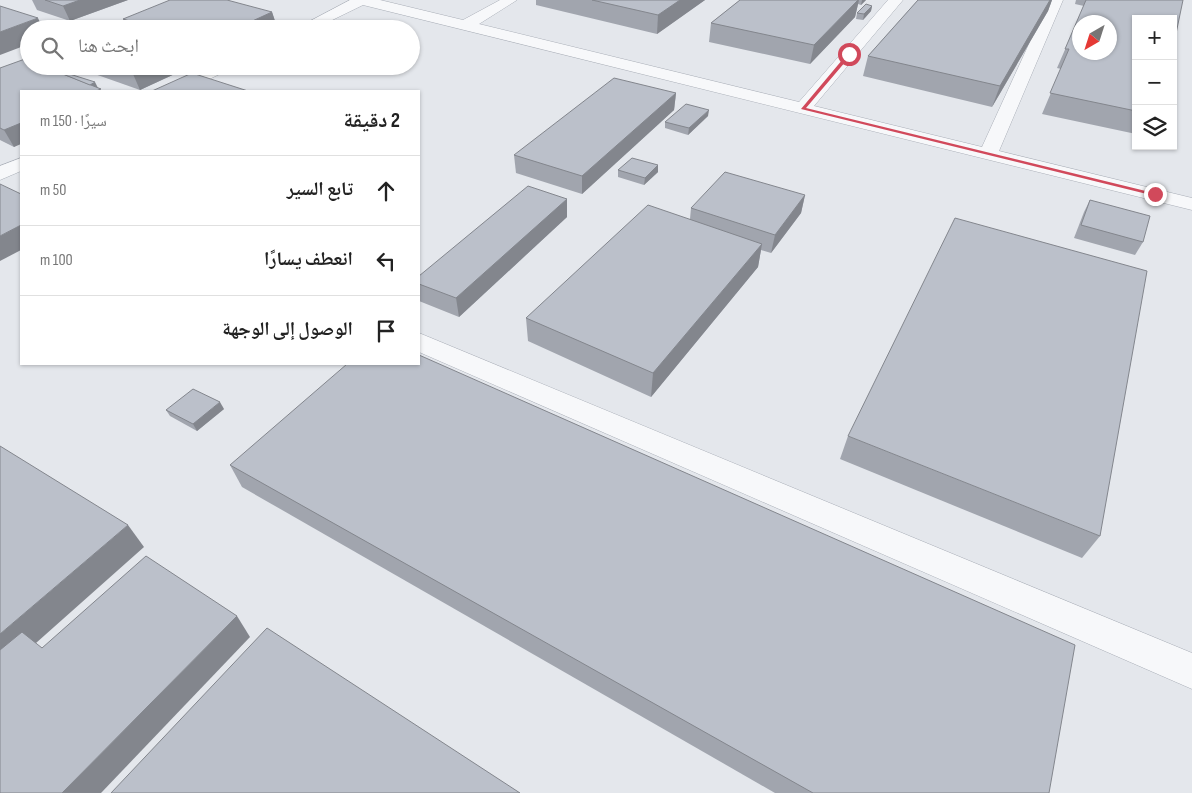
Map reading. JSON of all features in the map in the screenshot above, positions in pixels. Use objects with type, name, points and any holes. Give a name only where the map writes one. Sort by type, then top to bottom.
[{"type":"street","points":[[321,20],[362,0],[468,24],[1192,204]]},
{"type":"street","points":[[468,24],[510,0]]},
{"type":"street","points":[[803,108],[896,0]]},
{"type":"street","points":[[988,154],[1055,3],[1035,2]]},
{"type":"street","points":[[174,90],[205,75]]},
{"type":"street","points":[[420,342],[1192,671]]},
{"type":"building","points":[[45,0],[80,0],[63,6]]},
{"type":"building","points":[[170,0],[227,0],[272,12],[255,20],[123,19]]},
{"type":"building","points":[[592,0],[680,0],[658,15]]},
{"type":"building","points":[[740,0],[858,0],[814,45],[711,23]]},
{"type":"building","points":[[918,0],[1050,0],[1000,86],[868,56]]},
{"type":"building","points":[[1086,0],[1183,0],[1177,29],[1177,15],[1132,15],[1132,110],[1050,93],[1069,49],[1065,49],[1072,33],[1072,60],[1117,60],[1117,15],[1080,15]]},
{"type":"building","points":[[866,4],[872,6],[864,14],[857,13]]},
{"type":"building","points":[[0,6],[38,18],[20,20],[20,25],[0,32]]},
{"type":"building","points":[[20,61],[20,75],[66,75],[101,89],[20,90],[20,123],[4,130],[0,128],[0,68]]},
{"type":"building","points":[[65,75],[73,75],[95,82],[90,85]]},
{"type":"building","points":[[188,75],[198,75],[245,90],[154,90]]},
{"type":"building","points":[[614,78],[676,93],[582,176],[514,155]]},
{"type":"building","points":[[686,104],[709,110],[689,128],[665,122]]},
{"type":"building","points":[[632,158],[658,165],[645,178],[618,170]]},
{"type":"building","points":[[725,172],[805,195],[775,235],[691,208]]},
{"type":"building","points":[[0,184],[20,194],[20,226],[0,236]]},
{"type":"building","points":[[528,186],[567,199],[456,298],[420,284],[420,275]]},
{"type":"building","points":[[1090,200],[1150,216],[1143,242],[1081,225]]},
{"type":"building","points":[[648,205],[762,244],[653,373],[526,318]]},
{"type":"building","points":[[955,218],[1147,271],[1100,536],[848,436]]},
{"type":"building","points":[[420,355],[1075,645],[1049,793],[813,793],[230,465],[346,365],[420,365]]},
{"type":"building","points":[[193,389],[220,402],[193,424],[166,410]]},
{"type":"building","points":[[0,446],[128,525],[0,634]]},
{"type":"building","points":[[146,556],[237,616],[62,793],[0,793],[0,650],[22,632],[42,648]]},
{"type":"building","points":[[267,628],[520,793],[111,793]]},
{"type":"route","points":[[849,54],[803,108],[1155,194]]}]
